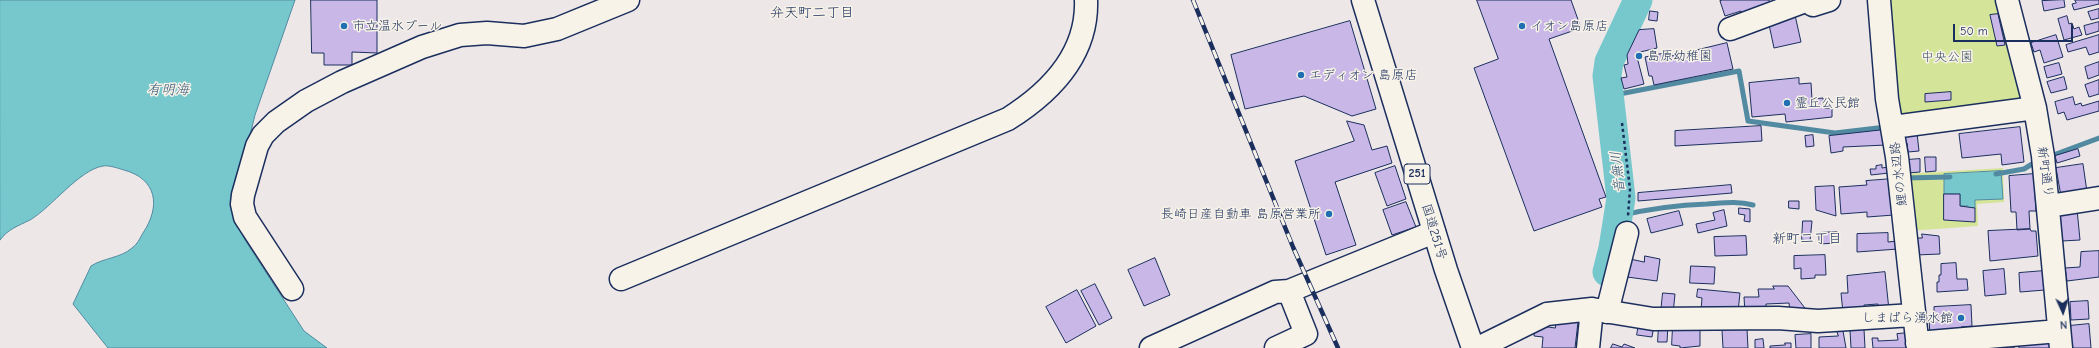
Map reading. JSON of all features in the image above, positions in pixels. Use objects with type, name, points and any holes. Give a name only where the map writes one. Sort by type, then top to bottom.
[{"type":"main road","points":[[292,289],[245,217],[242,204],[257,146],[263,135],[276,122],[306,101],[342,82],[422,47],[460,35],[487,33],[524,36],[557,29],[628,0]]},
{"type":"main road","points":[[621,279],[1008,119],[1042,94],[1066,66],[1082,37],[1085,24],[1086,0]]},
{"type":"main road","name":"国道251号","points":[[1363,0],[1434,232],[1473,348]]},
{"type":"main road","name":"鯉の水辺路","points":[[1879,0],[1887,98],[1898,157],[1917,345]]},
{"type":"main road","points":[[1730,29],[1815,1]]},
{"type":"main road","name":"新町通り","points":[[2013,1],[2035,108],[2049,206],[2060,340]]},
{"type":"main road","points":[[1893,127],[2035,108]]},
{"type":"main road","points":[[2049,206],[2099,198]]},
{"type":"main road","points":[[1151,348],[1275,292],[1289,291],[1434,232]]},
{"type":"main road","points":[[1588,348],[1599,310],[1627,233]]},
{"type":"main road","points":[[1276,348],[1306,334],[1289,291]]},
{"type":"main road","points":[[1478,348],[1547,314],[1599,310],[1653,319],[1778,318],[1818,321],[1913,315]]},
{"type":"main road","points":[[1917,345],[2060,340]]},
{"type":"path","points":[[1622,123],[1630,189],[1627,233]]},
{"type":"green space","name":"中央公園","points":[[1886,0],[2000,0],[2026,95],[2021,103],[1900,121]]},
{"type":"green space","points":[[2003,168],[2004,202],[1977,204],[1978,226],[1908,231],[1902,174]]},
{"type":"water","name":"有明海","points":[[0,0],[295,0],[255,115],[233,203],[237,224],[245,240],[304,331],[327,348],[108,348],[73,304],[91,266],[123,254],[134,247],[149,223],[154,204],[153,195],[143,180],[135,174],[124,170],[103,166],[85,174],[38,214],[30,220],[10,230],[0,240]]},
{"type":"water","points":[[2001,171],[2003,199],[1975,200],[1975,208],[1968,208],[1968,206],[1960,206],[1960,194],[1944,194],[1944,174]]},
{"type":"building","name":"市立温水プール","points":[[311,0],[377,0],[377,53],[352,52],[352,65],[324,65],[324,53],[312,53]]},
{"type":"building","points":[[1477,0],[1571,0],[1581,28],[1549,39],[1606,197],[1599,199],[1602,207],[1534,231],[1474,68],[1498,59]]},
{"type":"building","points":[[1769,0],[1770,3],[1757,7],[1759,13],[1744,18],[1741,11],[1725,16],[1720,1]]},
{"type":"building","points":[[2064,0],[2065,7],[2044,11],[2042,1]]},
{"type":"building","points":[[2075,0],[2099,0],[2099,4],[2074,10],[2072,4],[2076,3]]},
{"type":"building","points":[[2099,9],[2099,18],[2091,20],[2088,12]]},
{"type":"building","points":[[1650,11],[1658,12],[1657,21],[1649,20]]},
{"type":"building","points":[[1998,14],[2005,45],[1997,46],[1990,15]]},
{"type":"building","points":[[1795,15],[1801,42],[1774,48],[1768,20]]},
{"type":"building","points":[[2067,16],[2069,24],[2072,23],[2074,29],[2079,27],[2082,35],[2064,40],[2058,19]]},
{"type":"building","name":"エディオン 島原店","points":[[1350,21],[1376,109],[1352,116],[1304,96],[1245,109],[1231,55]]},
{"type":"building","points":[[2099,22],[2099,31],[2086,35],[2084,26]]},
{"type":"building","points":[[1654,29],[1657,48],[1636,53],[1644,84],[1624,89],[1621,78],[1627,77],[1624,65],[1628,64],[1627,55],[1639,30]]},
{"type":"building","points":[[2056,35],[2063,57],[2044,63],[2040,50],[2034,52],[2031,43]]},
{"type":"building","points":[[2099,35],[2099,52],[2089,55],[2086,47],[2068,52],[2066,45]]},
{"type":"building","points":[[1727,43],[1733,69],[1654,85],[1652,76],[1649,76],[1645,57],[1669,52],[1670,56]]},
{"type":"building","points":[[2099,62],[2099,75],[2088,79],[2085,67]]},
{"type":"building","points":[[2059,63],[2062,74],[2047,78],[2044,67]]},
{"type":"building","points":[[2064,77],[2067,89],[2051,93],[2047,82]]},
{"type":"building","name":"霊丘公民館","points":[[1799,78],[1799,84],[1811,83],[1812,99],[1823,98],[1824,108],[1832,108],[1832,117],[1786,122],[1785,114],[1752,117],[1749,83]]},
{"type":"building","points":[[2099,80],[2099,94],[2089,97],[2085,85]]},
{"type":"building","points":[[1951,92],[1951,100],[1925,102],[1925,94]]},
{"type":"building","points":[[2073,97],[2075,105],[2081,103],[2082,106],[2099,101],[2099,111],[2067,120],[2064,112],[2058,114],[2055,102]]},
{"type":"building","name":"長崎日産自動車 島原営業所","points":[[1347,121],[1364,125],[1372,150],[1387,146],[1392,163],[1335,182],[1356,245],[1326,255],[1295,161],[1354,141]]},
{"type":"building","points":[[1761,126],[1762,141],[1675,146],[1675,131]]},
{"type":"building","points":[[2020,127],[2024,162],[2002,165],[2001,154],[1962,158],[1959,134]]},
{"type":"building","points":[[1884,130],[1886,145],[1843,147],[1843,151],[1831,153],[1829,136]]},
{"type":"building","points":[[1917,133],[1919,151],[1908,152],[1907,143],[1903,143],[1903,134]]},
{"type":"building","points":[[1813,135],[1814,146],[1806,147],[1805,136]]},
{"type":"building","points":[[2078,149],[2080,156],[2057,163],[2055,156]]},
{"type":"building","points":[[1925,157],[1936,157],[1936,171],[1926,172]]},
{"type":"building","points":[[1920,159],[1920,172],[1907,173],[1906,160]]},
{"type":"building","points":[[2083,164],[2087,192],[2061,196],[2056,168]]},
{"type":"building","points":[[1882,165],[1882,168],[1888,167],[1889,173],[1871,175],[1870,169],[1876,169],[1876,166]]},
{"type":"building","points":[[1395,166],[1406,199],[1387,206],[1375,173]]},
{"type":"building","points":[[2034,174],[2036,211],[2029,211],[2030,229],[2017,230],[2016,212],[2011,212],[2009,176]]},
{"type":"building","points":[[1892,179],[1894,215],[1867,217],[1867,212],[1841,214],[1839,187],[1867,185],[1866,181]]},
{"type":"building","points":[[1731,185],[1732,193],[1638,201],[1638,193]]},
{"type":"building","points":[[1834,186],[1836,216],[1816,210],[1815,187]]},
{"type":"building","points":[[1944,194],[1960,194],[1960,206],[1975,208],[1975,222],[1944,220]]},
{"type":"building","points":[[1789,201],[1799,201],[1799,209],[1789,208]]},
{"type":"building","points":[[1406,202],[1416,227],[1392,235],[1383,210]]},
{"type":"building","points":[[1739,208],[1750,209],[1750,222],[1744,221],[1745,215],[1739,214]]},
{"type":"building","points":[[2077,209],[2080,240],[2062,241],[2060,214]]},
{"type":"building","points":[[1724,210],[1727,226],[1698,233],[1696,224],[1715,220],[1713,213]]},
{"type":"building","points":[[1679,211],[1683,225],[1651,233],[1647,219]]},
{"type":"building","points":[[1803,221],[1812,221],[1810,241],[1802,240]]},
{"type":"building","points":[[2030,229],[2031,231],[2036,231],[2038,256],[1990,261],[1988,231]]},
{"type":"building","points":[[1837,232],[1837,243],[1819,244],[1819,233]]},
{"type":"building","points":[[1888,233],[1888,242],[1897,241],[1898,249],[1857,252],[1857,234]]},
{"type":"building","points":[[1922,234],[1939,236],[1940,254],[1916,255],[1915,238],[1922,238]]},
{"type":"building","points":[[1746,236],[1747,255],[1715,256],[1714,237]]},
{"type":"building","points":[[2099,251],[2099,277],[2067,281],[2065,268],[2080,267],[2081,252]]},
{"type":"building","points":[[1825,255],[1826,275],[1815,275],[1815,278],[1801,279],[1801,268],[1794,269],[1794,256]]},
{"type":"building","points":[[1645,256],[1660,259],[1657,281],[1627,277],[1630,259],[1644,262]]},
{"type":"building","points":[[1155,258],[1170,295],[1144,306],[1128,270]]},
{"type":"building","points":[[1956,263],[1957,279],[1967,279],[1968,290],[1937,292],[1937,282],[1939,282],[1939,275],[1941,275],[1941,264]]},
{"type":"building","points":[[1691,266],[1715,267],[1714,284],[1690,283]]},
{"type":"building","points":[[2004,269],[2006,294],[1985,296],[1983,271]]},
{"type":"building","points":[[2044,271],[2045,290],[2020,292],[2019,273]]},
{"type":"building","points":[[1885,272],[1889,310],[1878,310],[1878,304],[1864,305],[1864,311],[1843,313],[1841,293],[1848,293],[1847,276]]},
{"type":"building","points":[[1095,284],[1112,318],[1099,325],[1081,291]]},
{"type":"building","points":[[1773,286],[1788,286],[1808,312],[1790,313],[1789,303],[1766,304],[1766,312],[1745,313],[1744,297],[1759,297],[1758,289],[1774,289]]},
{"type":"building","points":[[1698,289],[1740,293],[1738,312],[1701,310],[1702,298],[1697,297]]},
{"type":"building","points":[[1077,290],[1096,326],[1066,343],[1046,307]]},
{"type":"building","points":[[1663,293],[1675,294],[1673,314],[1661,312]]},
{"type":"building","points":[[2088,301],[2089,319],[2071,320],[2070,302]]},
{"type":"building","points":[[1971,305],[1972,326],[1961,327],[1961,331],[1930,334],[1929,320],[1934,320],[1934,307]]},
{"type":"building","points":[[1556,319],[1578,322],[1575,348],[1542,348],[1543,337],[1534,336],[1535,325],[1555,328]]},
{"type":"building","points":[[1639,323],[1654,325],[1652,337],[1637,335]]},
{"type":"building","points":[[1659,324],[1668,325],[1667,342],[1658,342]]},
{"type":"building","points":[[2089,324],[2091,348],[2071,348],[2069,326]]},
{"type":"building","points":[[1673,326],[1693,327],[1693,330],[1700,330],[1700,346],[1680,348],[1680,346],[1672,345]]},
{"type":"building","points":[[1747,329],[1748,348],[1723,348],[1722,330]]},
{"type":"building","points":[[1864,329],[1865,348],[1851,348],[1850,330]]},
{"type":"building","points":[[1837,331],[1843,331],[1846,348],[1819,348],[1819,337],[1838,336]]},
{"type":"building","points":[[1909,333],[1910,348],[1873,348],[1872,338],[1878,338],[1878,341],[1898,340],[1897,334]]},
{"type":"building","points":[[1811,334],[1811,348],[1796,348],[1795,335]]},
{"type":"building","points":[[2052,338],[2052,348],[2019,348],[2018,340]]},
{"type":"building","points":[[1763,339],[1764,348],[1755,348],[1755,340]]},
{"type":"building","points":[[2014,342],[2014,348],[2001,348],[2000,343]]},
{"type":"building","points":[[1785,343],[1791,343],[1791,348],[1770,348],[1770,346],[1785,345]]},
{"type":"building","points":[[1613,344],[1622,347],[1624,344],[1635,348],[1611,348]]},
{"type":"waterway","name":"音無川","points":[[1607,272],[1613,248],[1621,198],[1607,76],[1609,62],[1638,0]]},
{"type":"waterway","points":[[1609,96],[1739,71],[1748,121],[1835,133],[1886,127]]},
{"type":"waterway","points":[[2048,157],[2099,138]]},
{"type":"waterway","points":[[1996,174],[2024,169],[2037,161]]},
{"type":"waterway","points":[[1904,178],[1950,177]]},
{"type":"waterway","points":[[1618,216],[1651,209],[1684,205],[1730,203],[1753,205]]},
{"type":"railway","points":[[1193,0],[1293,247],[1338,348]]},
{"type":"place","name":"市立温水プール","points":[[344,26]]},
{"type":"place","name":"イオン島原店","points":[[1522,26]]},
{"type":"place","name":"島原幼稚園","points":[[1639,56]]},
{"type":"place","name":"エディオン 島原店","points":[[1301,75]]},
{"type":"place","name":"霊丘公民館","points":[[1787,103]]},
{"type":"place","name":"長崎日産自動車 島原営業所","points":[[1329,214]]},
{"type":"place","name":"しまばら湧水館","points":[[1961,318]]},
{"type":"district","name":"弁天町二丁目","points":[[812,13]]},
{"type":"district","name":"新町二丁目","points":[[1807,239]]}]
